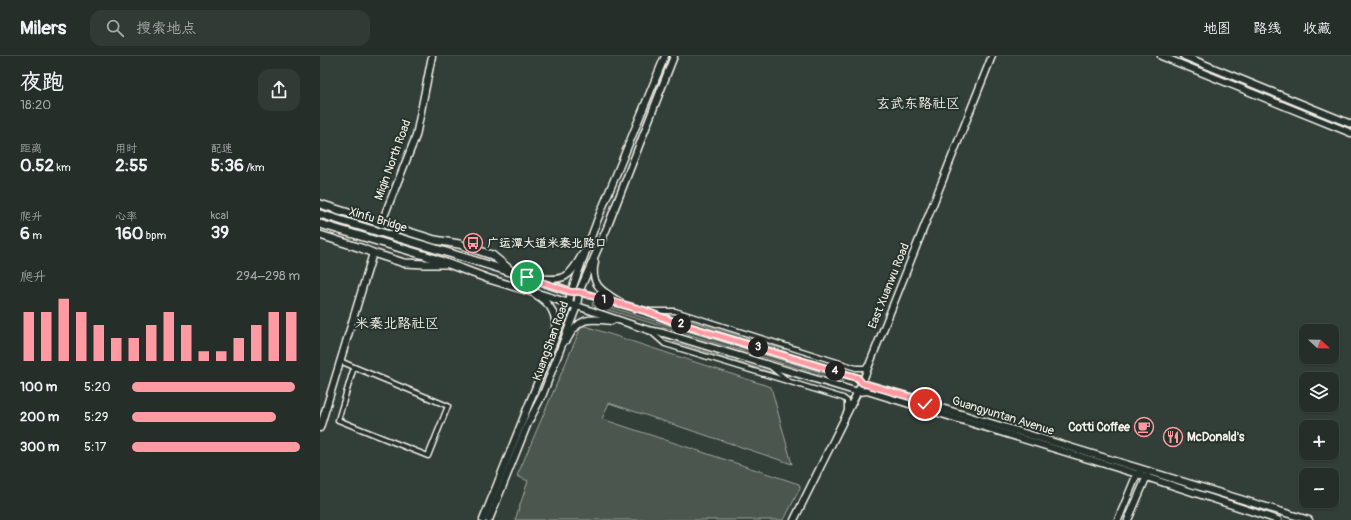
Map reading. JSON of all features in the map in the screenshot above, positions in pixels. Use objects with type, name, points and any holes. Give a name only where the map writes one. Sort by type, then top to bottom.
[{"type":"main road","name":"Miqin North Road","points":[[381,224],[416,136],[432,56]]},
{"type":"main road","name":"KuangShan Road","points":[[483,520],[569,303],[571,292],[590,239],[665,56]]},
{"type":"main road","name":"KuangShan Road","points":[[489,520],[528,423],[543,394],[559,354],[576,306],[579,292],[599,247],[674,56]]},
{"type":"main road","name":"East Xuanwu Road","points":[[794,520],[862,383],[992,56]]},
{"type":"main road","points":[[1161,56],[1351,133]]},
{"type":"main road","points":[[1184,56],[1351,124]]},
{"type":"main road","points":[[320,204],[435,240],[459,244],[492,254],[513,272]]},
{"type":"main road","name":"Xinfu Bridge","points":[[320,214],[513,272],[571,292],[579,292]]},
{"type":"main road","name":"Xinfu Bridge","points":[[320,224],[427,256],[489,279],[576,306]]},
{"type":"main road","points":[[320,235],[404,263],[449,264]]},
{"type":"main road","points":[[527,277],[555,280],[566,276],[575,266],[590,239]]},
{"type":"main road","points":[[599,247],[593,269],[593,276],[596,284],[603,292],[627,306]]},
{"type":"main road","points":[[320,428],[322,413],[340,361],[373,253]]},
{"type":"main road","points":[[530,291],[546,302],[554,313],[556,321],[553,343]]},
{"type":"main road","name":"Guangyuntan Avenue","points":[[579,292],[646,311],[680,324],[858,378],[862,383],[1309,520]]},
{"type":"main road","name":"Guangyuntan Avenue","points":[[576,306],[648,330],[663,333],[858,392],[867,391],[1137,474],[1145,478],[1278,520]]},
{"type":"main road","points":[[559,354],[573,330],[581,323],[592,320],[624,322]]},
{"type":"main road","points":[[1118,520],[1137,474],[1143,470]]},
{"type":"main road","points":[[1128,520],[1145,478],[1151,472]]},
{"type":"street","points":[[646,311],[674,311],[856,368],[867,367],[871,361]]},
{"type":"street","points":[[648,330],[665,344],[845,399],[848,406],[845,418]]},
{"type":"street","points":[[340,361],[448,406],[428,456],[338,420],[354,367]]},
{"type":"street","points":[[769,365],[790,382]]},
{"type":"shaded area","points":[[593,302],[843,379],[843,382],[592,305]]},
{"type":"shaded area","points":[[682,315],[786,347],[786,350],[681,318]]},
{"type":"shaded area","points":[[582,325],[771,387],[792,464],[609,403],[602,419],[799,484],[800,488],[784,520],[515,520],[528,481],[517,476]]},
{"type":"shaded area","points":[[674,342],[774,373],[774,375],[673,345]]},
{"type":"place","name":"广运潭大道米秦北路口","points":[[473,243]]},
{"type":"place","name":"Cotti Coffee","points":[[1144,427]]},
{"type":"place","name":"McDonald's","points":[[1173,437]]},
{"type":"district","name":"玄武东路社区","points":[[918,103]]},
{"type":"district","name":"米秦北路社区","points":[[397,323]]},
{"type":"route","points":[[527,277],[571,292],[579,292],[646,311],[680,324],[858,378],[862,383],[914,398],[925,404]]}]
